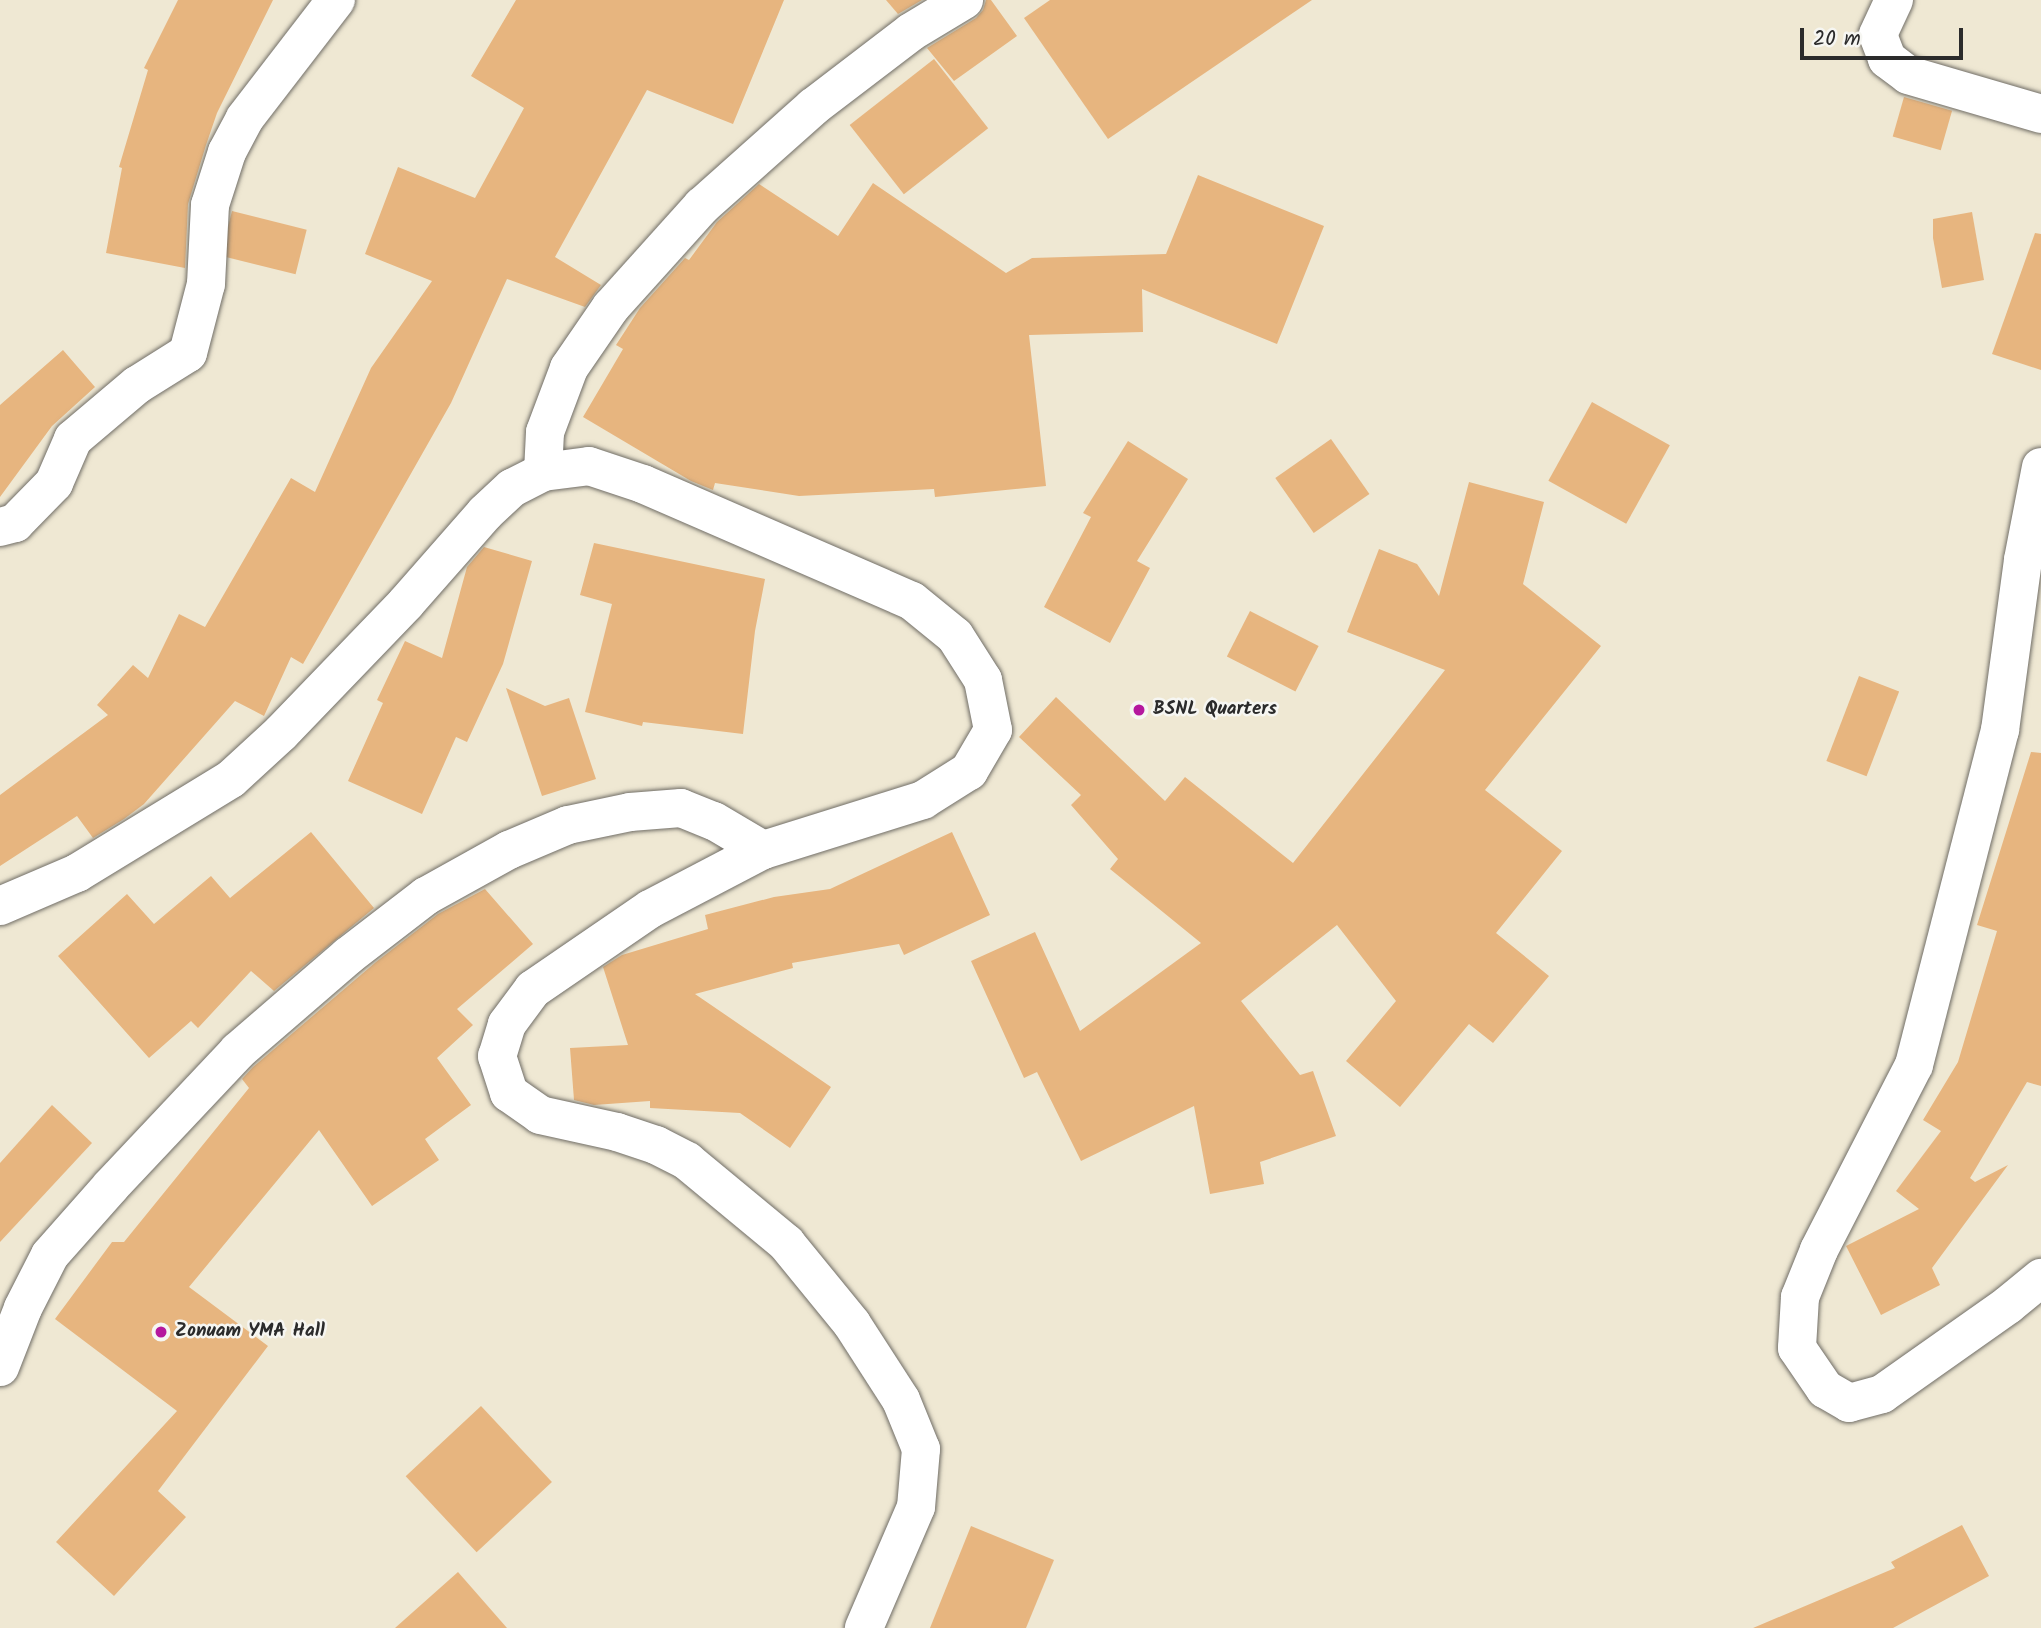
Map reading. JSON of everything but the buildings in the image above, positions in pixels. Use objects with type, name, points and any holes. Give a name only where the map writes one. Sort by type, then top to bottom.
[{"type":"street","points":[[0,527],[15,523],[54,483],[72,439],[137,385],[188,353],[206,284],[210,205],[227,152],[245,118],[335,0]]},
{"type":"street","points":[[543,472],[545,432],[569,368],[611,307],[702,206],[813,107],[911,32],[964,0]]},
{"type":"street","points":[[1894,0],[1878,35],[1887,59],[1908,75],[2041,114]]},
{"type":"street","points":[[0,906],[77,873],[230,779],[281,733],[406,603],[485,513],[512,488],[543,472],[589,466],[643,484],[912,601],[955,636],[983,680],[993,730],[969,771],[923,800],[763,850],[650,909],[533,989],[506,1024],[497,1056],[509,1093],[540,1115],[617,1132],[687,1161],[786,1244],[852,1324],[901,1400],[921,1449],[916,1507],[864,1628]]},
{"type":"street","points":[[2041,467],[2023,560],[2000,730],[1914,1065],[1800,1297],[1797,1348],[1825,1389],[1849,1403],[1882,1394],[2008,1305],[2041,1278]]},
{"type":"street","points":[[0,1367],[23,1308],[50,1255],[111,1186],[238,1051],[348,956],[426,896],[509,850],[568,825],[630,812],[681,808],[715,821],[763,850]]},
{"type":"place","name":"BSNL Quarters","points":[[1139,710]]},
{"type":"place","name":"Zonuam YMA Hall","points":[[161,1332]]}]
